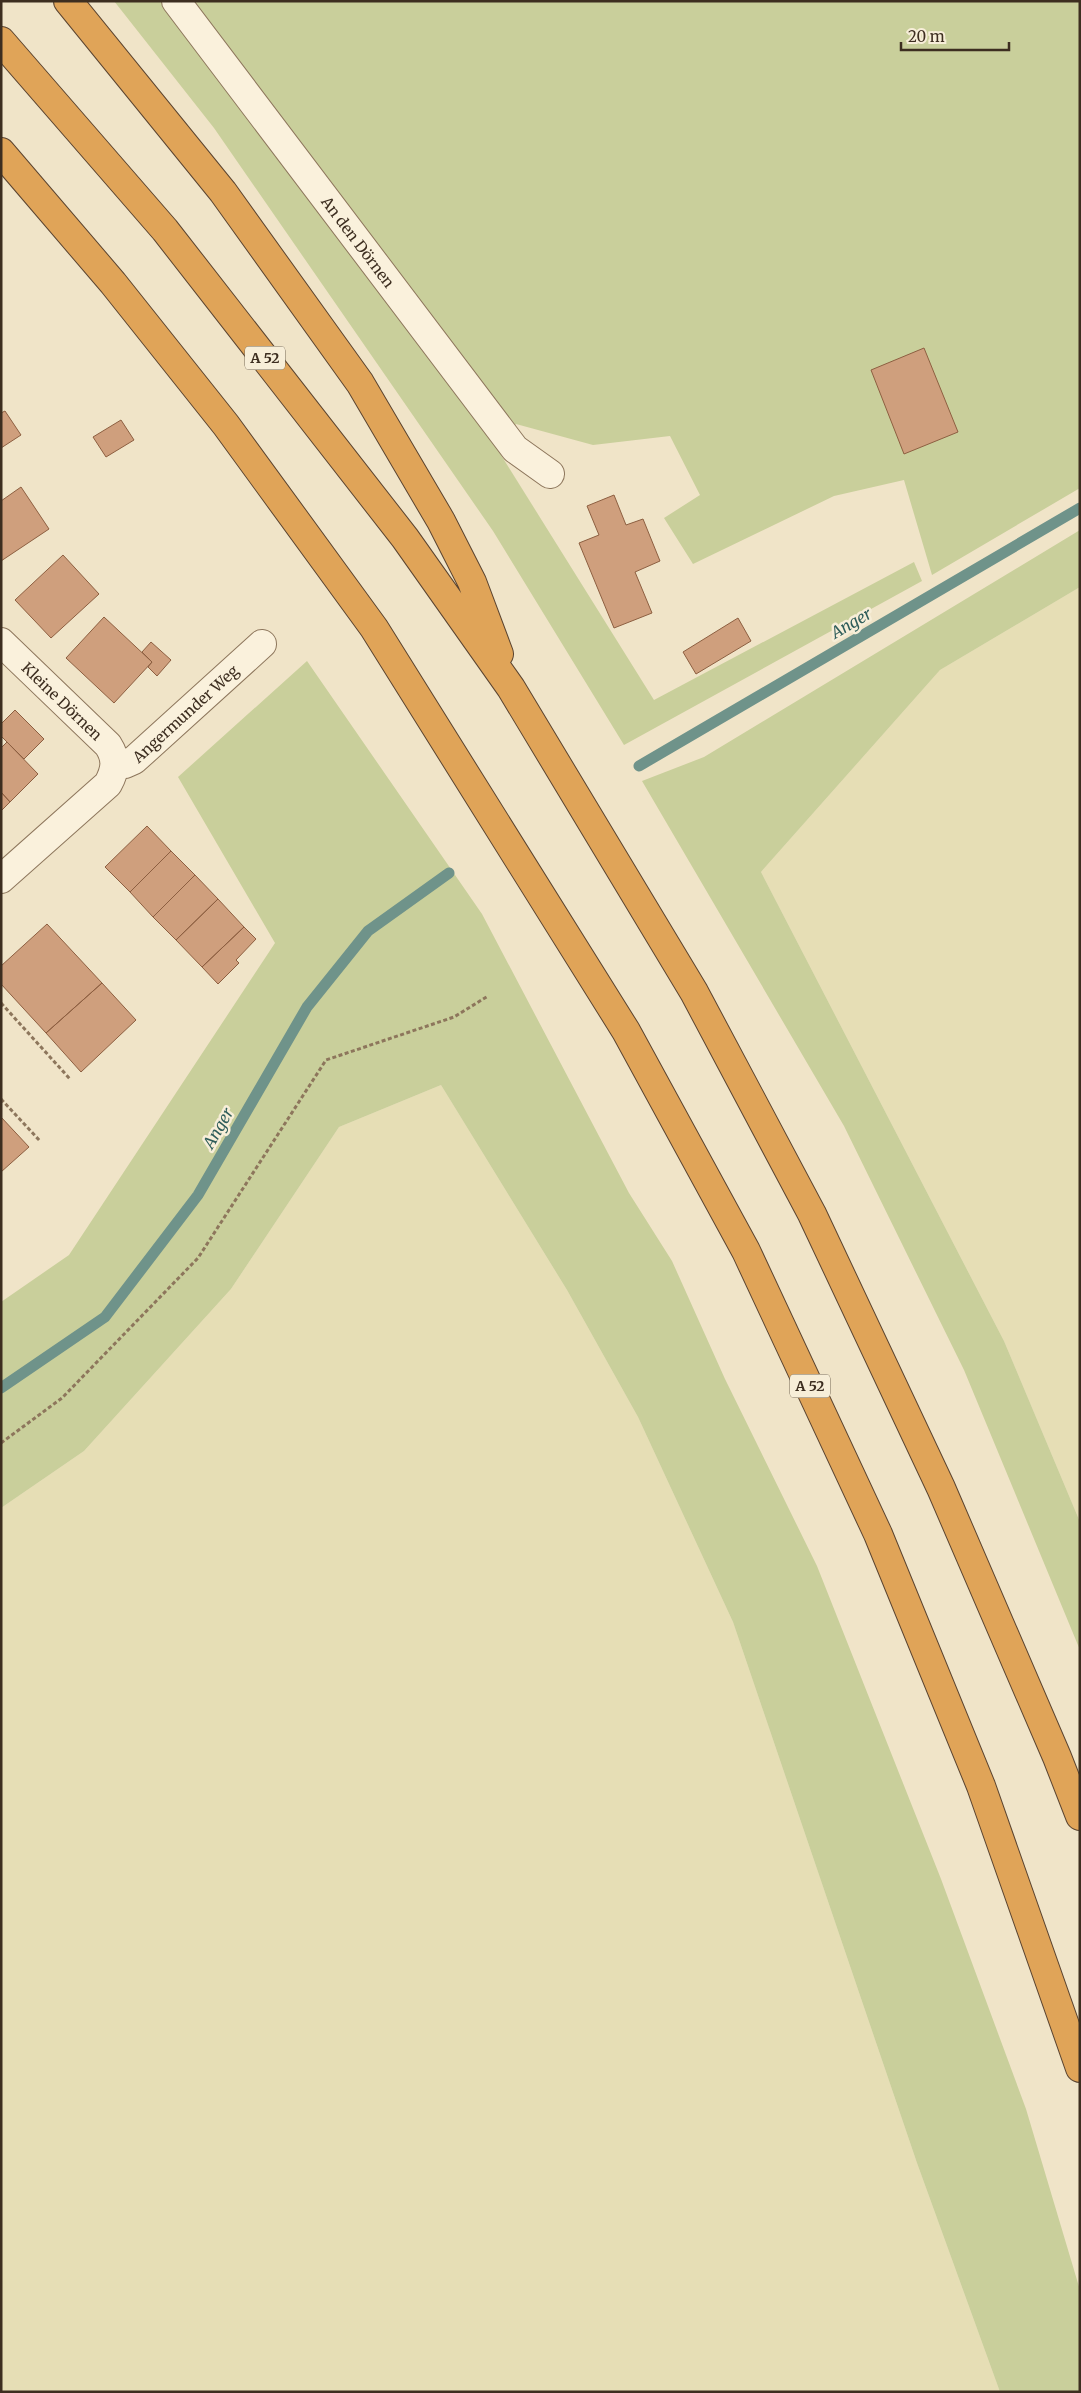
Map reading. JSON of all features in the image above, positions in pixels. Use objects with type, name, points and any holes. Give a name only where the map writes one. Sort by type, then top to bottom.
[{"type":"highway","points":[[68,1],[223,192],[360,383],[441,521],[472,582],[511,688]]},
{"type":"highway","name":"A 52","points":[[1,41],[165,230],[405,538],[511,688],[694,992],[812,1214],[941,1488],[1057,1757],[1080,1816]]},
{"type":"highway","name":"A 52","points":[[1,152],[112,283],[226,425],[374,628],[626,1031],[746,1251],[878,1534],[981,1786],[1080,2068]]},
{"type":"street","name":"An den Dörnen","points":[[176,1],[515,449],[550,474]]},
{"type":"street","name":"Kleine Dörnen","points":[[1,642],[108,745],[114,754],[115,764]]},
{"type":"street","name":"Angermunder Weg","points":[[1,879],[108,784],[114,774],[115,764],[125,764],[134,760],[262,644]]},
{"type":"path","points":[[1,1442],[62,1398],[198,1258],[326,1060],[454,1017],[488,996]]},
{"type":"path","points":[[1,1003],[70,1078]]},
{"type":"path","points":[[1,1099],[40,1141]]},
{"type":"shaded area","points":[[1080,587],[1080,1522],[1004,1341],[761,872],[940,670]]},
{"type":"shaded area","points":[[441,1085],[567,1290],[638,1417],[733,1622],[917,2163],[1000,2392],[1,2392],[1,1508],[84,1451],[231,1289],[339,1127]]},
{"type":"green space","points":[[114,1],[1080,1],[1080,488],[932,575],[904,480],[834,496],[693,564],[664,518],[700,495],[670,436],[593,445],[516,424],[501,455],[654,700],[914,562],[922,581],[624,745],[493,531],[214,128]]},
{"type":"green space","points":[[1080,530],[1080,587],[940,670],[761,872],[1004,1341],[1080,1522],[1080,1650],[964,1370],[844,1126],[642,781],[704,757]]},
{"type":"green space","points":[[307,661],[482,914],[629,1193],[672,1261],[725,1379],[817,1566],[941,1879],[1026,2109],[1080,2290],[1080,2392],[1000,2392],[917,2163],[733,1622],[638,1417],[567,1290],[441,1085],[339,1127],[231,1289],[84,1451],[1,1508],[1,1302],[69,1255],[275,943],[178,777]]},
{"type":"building","points":[[924,348],[958,432],[904,454],[871,370]]},
{"type":"building","points":[[5,411],[21,435],[1,448],[1,413]]},
{"type":"building","points":[[121,420],[134,440],[106,457],[93,437]]},
{"type":"building","points":[[21,487],[49,529],[1,561],[1,501]]},
{"type":"building","points":[[614,495],[626,525],[643,519],[660,561],[635,572],[652,613],[614,628],[579,543],[599,535],[587,506]]},
{"type":"building","points":[[63,555],[99,594],[51,638],[15,600]]},
{"type":"building","points":[[104,617],[152,662],[114,703],[66,658]]},
{"type":"building","points":[[738,618],[751,641],[696,674],[683,652]]},
{"type":"building","points":[[151,642],[171,660],[157,676],[148,667],[152,662],[142,652]]},
{"type":"building","points":[[15,710],[44,739],[24,759],[1,736],[1,724]]},
{"type":"building","points":[[7,742],[38,774],[10,802],[1,792],[1,748]]},
{"type":"building","points":[[1,792],[10,802],[1,811]]},
{"type":"building","points":[[147,826],[171,851],[130,892],[105,867]]},
{"type":"building","points":[[171,851],[195,875],[153,917],[130,892]]},
{"type":"building","points":[[195,875],[218,899],[176,940],[153,917]]},
{"type":"building","points":[[218,899],[244,927],[202,967],[176,940]]},
{"type":"building","points":[[47,924],[102,983],[46,1033],[1,984],[1,966]]},
{"type":"building","points":[[244,927],[256,939],[236,960],[239,963],[218,984],[202,967]]},
{"type":"building","points":[[102,983],[136,1020],[81,1072],[46,1033]]},
{"type":"building","points":[[1,1117],[29,1147],[1,1172]]},
{"type":"waterway","name":"Anger","points":[[639,766],[1080,508]]},
{"type":"waterway","name":"Anger","points":[[1,1388],[105,1317],[198,1195],[307,1007],[368,931],[449,873]]}]
